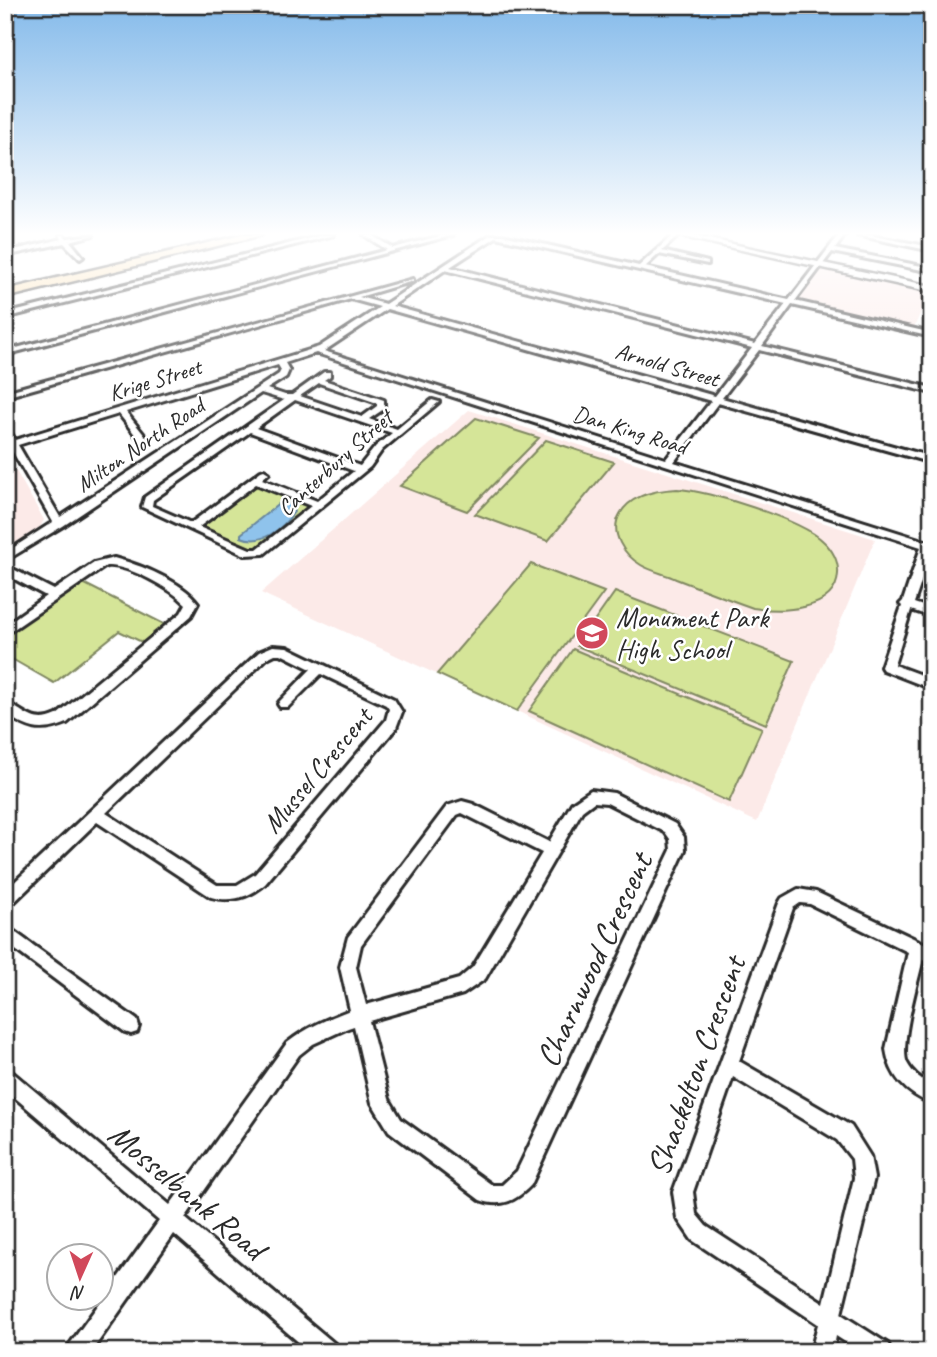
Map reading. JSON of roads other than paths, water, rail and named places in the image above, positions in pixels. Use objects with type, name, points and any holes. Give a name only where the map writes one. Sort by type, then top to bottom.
[{"type":"street","points":[[5,316],[76,298]]},
{"type":"street","points":[[5,353],[210,298]]},
{"type":"street","points":[[5,395],[347,298]]},
{"type":"street","name":"Arnold Street","points":[[357,298],[932,460]]},
{"type":"street","name":"Krige Street","points":[[9,444],[316,351],[398,298]]},
{"type":"street","points":[[564,298],[932,391]]},
{"type":"street","points":[[774,298],[932,335]]},
{"type":"street","points":[[668,463],[793,298]]},
{"type":"street","name":"Dan King Road","points":[[316,351],[929,546]]},
{"type":"street","points":[[270,384],[285,373],[280,361]]},
{"type":"street","points":[[318,505],[260,477],[192,527],[148,508],[146,501],[327,373]]},
{"type":"street","points":[[318,380],[381,401],[381,407],[363,420]]},
{"type":"street","points":[[270,384],[293,392],[294,397]]},
{"type":"street","name":"Milton North Road","points":[[5,558],[270,384]]},
{"type":"street","points":[[260,390],[284,398],[294,397],[398,432]]},
{"type":"street","name":"Canterbury Street","points":[[192,527],[249,553],[260,552],[361,470],[379,447],[435,402]]},
{"type":"street","points":[[120,410],[142,439]]},
{"type":"street","points":[[249,428],[361,470]]},
{"type":"street","points":[[5,430],[9,444],[59,524]]},
{"type":"street","points":[[929,546],[906,604],[887,667],[932,684]]},
{"type":"street","points":[[5,631],[98,565],[116,562],[186,594],[191,600],[192,607],[186,616],[62,719],[38,726],[5,707]]},
{"type":"street","points":[[5,569],[54,595]]},
{"type":"street","points":[[906,604],[932,613]]},
{"type":"street","name":"Mussel Crescent","points":[[5,901],[96,814],[268,651],[284,650],[390,702],[395,707],[396,715],[391,724],[255,884],[234,892],[219,893],[211,890],[96,814]]},
{"type":"street","points":[[284,704],[320,667]]},
{"type":"street","name":"Charnwood Crescent","points":[[591,796],[609,797],[670,828],[678,842],[676,858],[524,1178],[513,1190],[496,1196],[487,1194],[395,1125],[381,1103],[360,1017],[463,986],[473,980],[577,807],[591,796]]},
{"type":"street","points":[[79,1352],[293,1049],[315,1031],[360,1017],[348,967],[350,951],[445,816],[457,808],[468,808],[551,850]]},
{"type":"street","name":"Shackelton Crescent","points":[[880,1352],[699,1233],[683,1209],[685,1184],[787,904],[792,899],[803,895],[811,897],[924,952]]},
{"type":"street","points":[[5,932],[131,1027]]},
{"type":"street","points":[[924,952],[895,1049],[901,1073],[913,1085],[932,1095]]},
{"type":"street","points":[[730,1065],[844,1133],[861,1156],[864,1178],[822,1352]]},
{"type":"street","name":"Mosselbank Road","points":[[5,1077],[327,1352]]},
{"type":"water","points":[[280,503],[291,504],[294,512],[277,530],[264,538],[241,537],[241,534]]},
{"type":"place","name":"Monument Park High School","points":[[592,633]]}]
